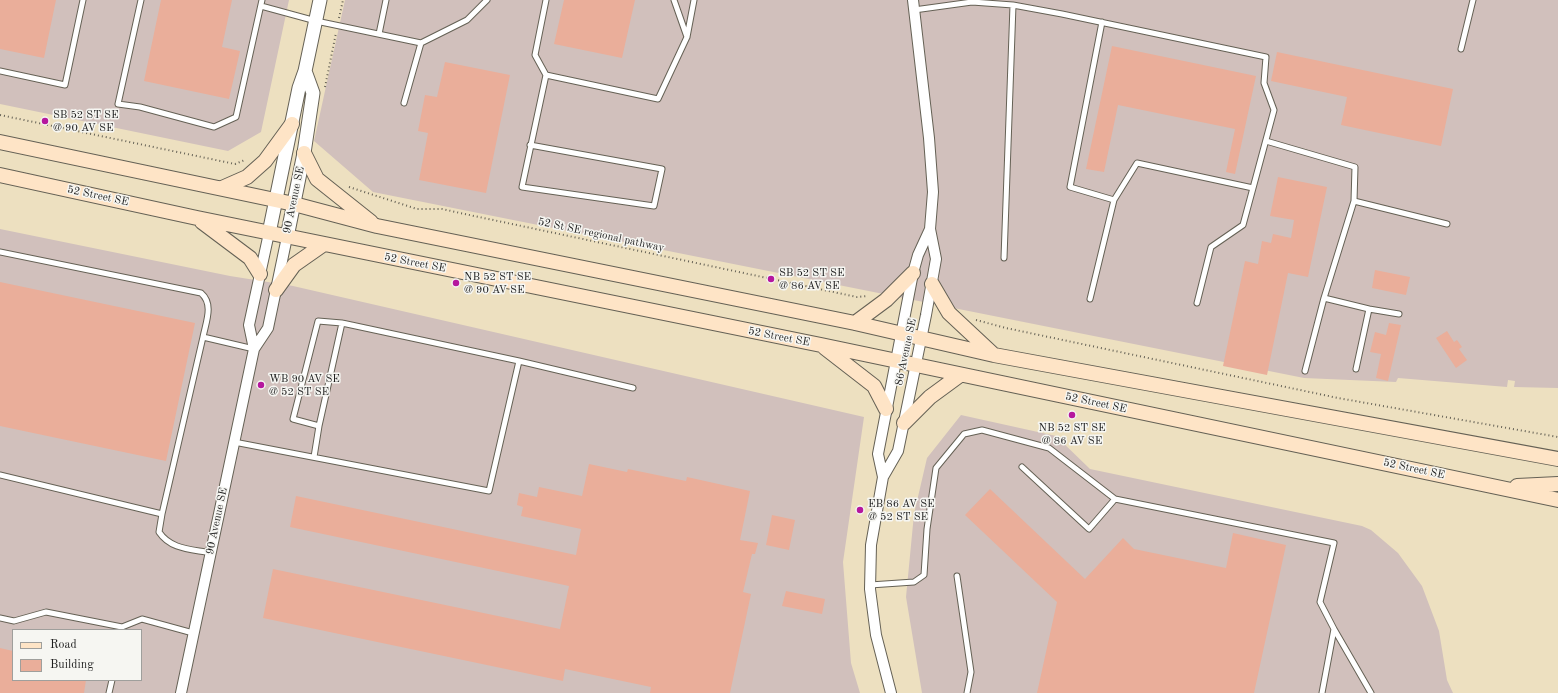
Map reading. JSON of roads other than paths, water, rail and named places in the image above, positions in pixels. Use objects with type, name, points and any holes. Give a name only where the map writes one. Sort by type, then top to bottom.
[{"type":"main road","points":[[222,188],[247,177],[265,161],[292,124]]},
{"type":"main road","points":[[0,142],[277,200],[377,226],[855,323],[901,335],[994,355],[1558,458]]},
{"type":"main road","points":[[304,153],[317,179],[377,226]]},
{"type":"main road","name":"52 Street SE","points":[[0,175],[197,218],[822,345],[1558,500]]},
{"type":"main road","points":[[197,218],[250,258],[260,274]]},
{"type":"main road","points":[[276,290],[294,265],[324,244]]},
{"type":"main road","points":[[855,323],[886,300],[913,272]]},
{"type":"main road","points":[[932,284],[949,313],[994,355]]},
{"type":"main road","points":[[822,345],[874,386],[886,409]]},
{"type":"main road","points":[[904,423],[930,397],[960,375]]},
{"type":"main road","points":[[1498,487],[1558,484]]},
{"type":"street","name":"90 Avenue SE","points":[[254,349],[249,325],[277,200],[299,88],[305,71],[320,0]]},
{"type":"street","name":"86 Avenue SE","points":[[891,693],[876,635],[870,585],[871,545],[883,477],[898,451],[936,259],[930,229],[933,192],[930,146],[913,5]]},
{"type":"street","name":"90 Avenue SE","points":[[181,693],[254,349],[268,328],[294,204],[304,153],[313,93],[305,71]]},
{"type":"street","name":"86 Avenue SE","points":[[883,477],[878,454],[886,409],[913,272],[918,255],[930,229]]},
{"type":"lane","points":[[0,71],[65,85],[83,0]]},
{"type":"lane","points":[[141,0],[118,104],[140,107],[214,127],[236,118],[262,0]]},
{"type":"lane","points":[[379,34],[386,0]]},
{"type":"lane","points":[[261,6],[337,26],[421,43],[467,20],[487,0]]},
{"type":"lane","points":[[530,145],[662,169],[654,206],[522,187],[530,145],[546,75],[534,55],[546,0]]},
{"type":"lane","points":[[674,0],[687,37]]},
{"type":"lane","points":[[546,75],[658,99],[687,37],[694,0]]},
{"type":"lane","points":[[1462,49],[1473,0]]},
{"type":"lane","points":[[913,5],[972,2],[1013,5],[1102,22],[1266,57],[1264,83],[1274,110],[1244,225],[1211,247],[1197,303]]},
{"type":"lane","points":[[1004,258],[1013,5]]},
{"type":"lane","points":[[1102,22],[1070,187],[1114,200]]},
{"type":"lane","points":[[404,103],[421,43]]},
{"type":"lane","points":[[1266,141],[1355,167],[1354,202],[1324,298],[1305,371]]},
{"type":"lane","points":[[1090,299],[1114,200],[1137,163],[1253,188]]},
{"type":"lane","points":[[1354,202],[1447,224]]},
{"type":"lane","points":[[0,252],[201,293],[207,298],[209,306],[204,337],[159,532],[165,541],[174,546],[211,553]]},
{"type":"lane","points":[[1324,298],[1369,309],[1399,314]]},
{"type":"lane","points":[[1356,369],[1369,309]]},
{"type":"lane","points":[[319,426],[293,419],[318,320],[342,323],[633,388]]},
{"type":"lane","points":[[314,457],[319,426],[342,323]]},
{"type":"lane","points":[[204,337],[254,349]]},
{"type":"lane","points":[[234,442],[489,491],[519,362]]},
{"type":"lane","points":[[870,585],[914,582],[924,574],[927,529],[936,468],[964,434],[982,430],[1050,448],[1115,498],[1334,543],[1320,602],[1371,693]]},
{"type":"lane","points":[[1022,466],[1089,529],[1115,498]]},
{"type":"lane","points":[[0,475],[162,514]]},
{"type":"lane","points":[[957,576],[971,672],[967,693]]},
{"type":"lane","points":[[0,618],[14,621],[46,612],[122,629],[142,619],[193,633]]},
{"type":"lane","points":[[1322,693],[1334,629]]},
{"type":"lane","points":[[109,693],[112,681]]},
{"type":"place","name":"SB 52 ST SE @ 90 AV SE","points":[[45,121]]},
{"type":"place","name":"SB 52 ST SE @ 86 AV SE","points":[[771,279]]},
{"type":"place","name":"NB 52 ST SE @ 90 AV SE","points":[[456,283]]},
{"type":"place","name":"WB 90 AV SE @ 52 ST SE","points":[[261,385]]},
{"type":"place","name":"NB 52 ST SE @ 86 AV SE","points":[[1072,415]]},
{"type":"place","name":"EB 86 AV SE @ 52 ST SE","points":[[860,510]]}]
